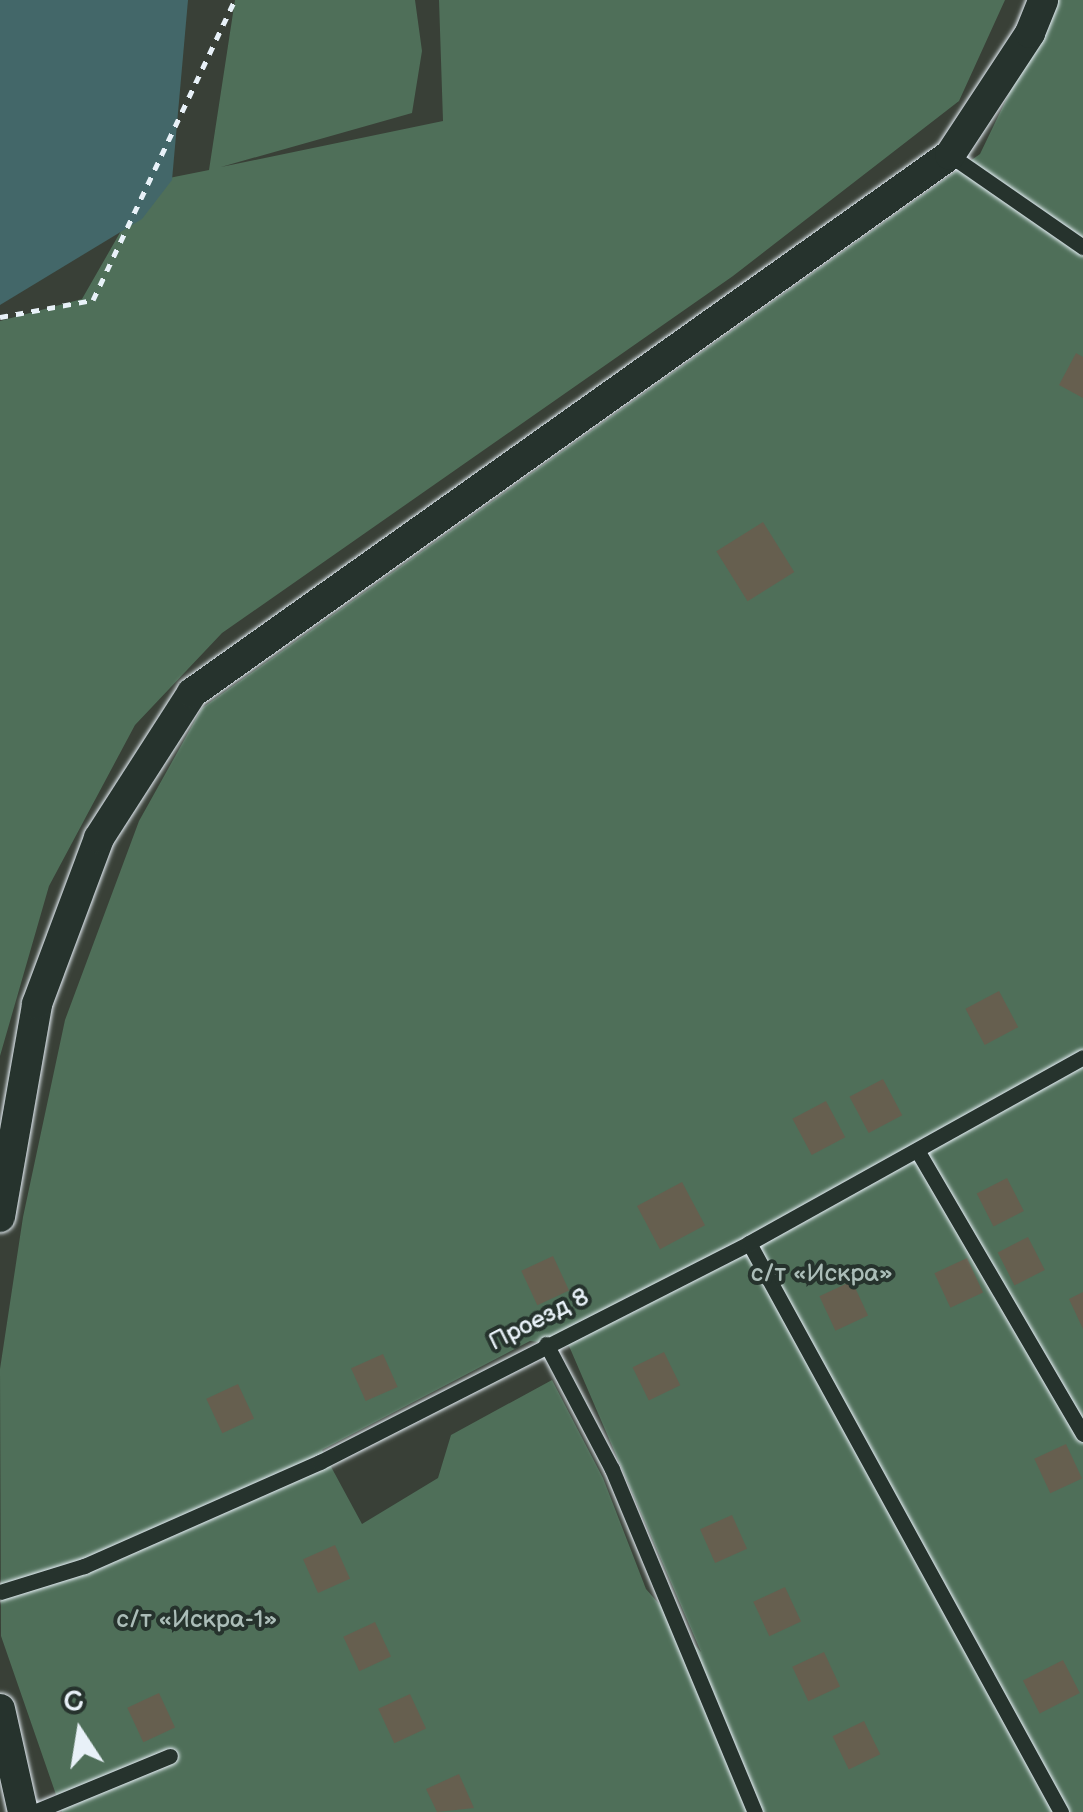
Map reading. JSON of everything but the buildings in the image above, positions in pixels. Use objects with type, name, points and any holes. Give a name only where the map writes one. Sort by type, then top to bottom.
[{"type":"street","points":[[0,1218],[37,1004],[100,838],[192,693],[950,155],[1043,0]]},
{"type":"street","points":[[0,1709],[23,1812]]},
{"type":"lane","points":[[950,155],[1083,246]]},
{"type":"lane","name":"Проезд 8","points":[[0,1592],[84,1566],[320,1462],[749,1242],[1083,1057]]},
{"type":"lane","points":[[917,1150],[1083,1434]]},
{"type":"lane","points":[[749,1242],[1061,1812]]},
{"type":"lane","points":[[546,1344],[612,1469],[755,1812]]},
{"type":"lane","points":[[34,1812],[170,1756]]},
{"type":"path","points":[[0,317],[93,300],[236,0]]},
{"type":"green space","points":[[235,0],[415,0],[422,51],[412,113],[221,167],[443,121],[439,0],[1005,0],[959,101],[733,276],[222,633],[135,725],[49,886],[0,1056],[0,321],[82,299],[149,182],[209,170]]},
{"type":"green space","points":[[1054,0],[1083,0],[1083,1812],[62,1812],[1,1636],[0,1369],[23,1217],[65,1020],[139,821],[202,708],[980,154]],"holes":[[[530,1341],[569,1346],[701,1652],[646,1589],[603,1478],[552,1380],[451,1435],[438,1478],[362,1524],[322,1450]]]},
{"type":"water","points":[[0,0],[188,0],[172,180],[142,219],[0,305]]},
{"type":"park label","name":"с/т «Искра»","points":[[822,1274]]},
{"type":"park label","name":"с/т «Искра-1»","points":[[197,1620]]}]
